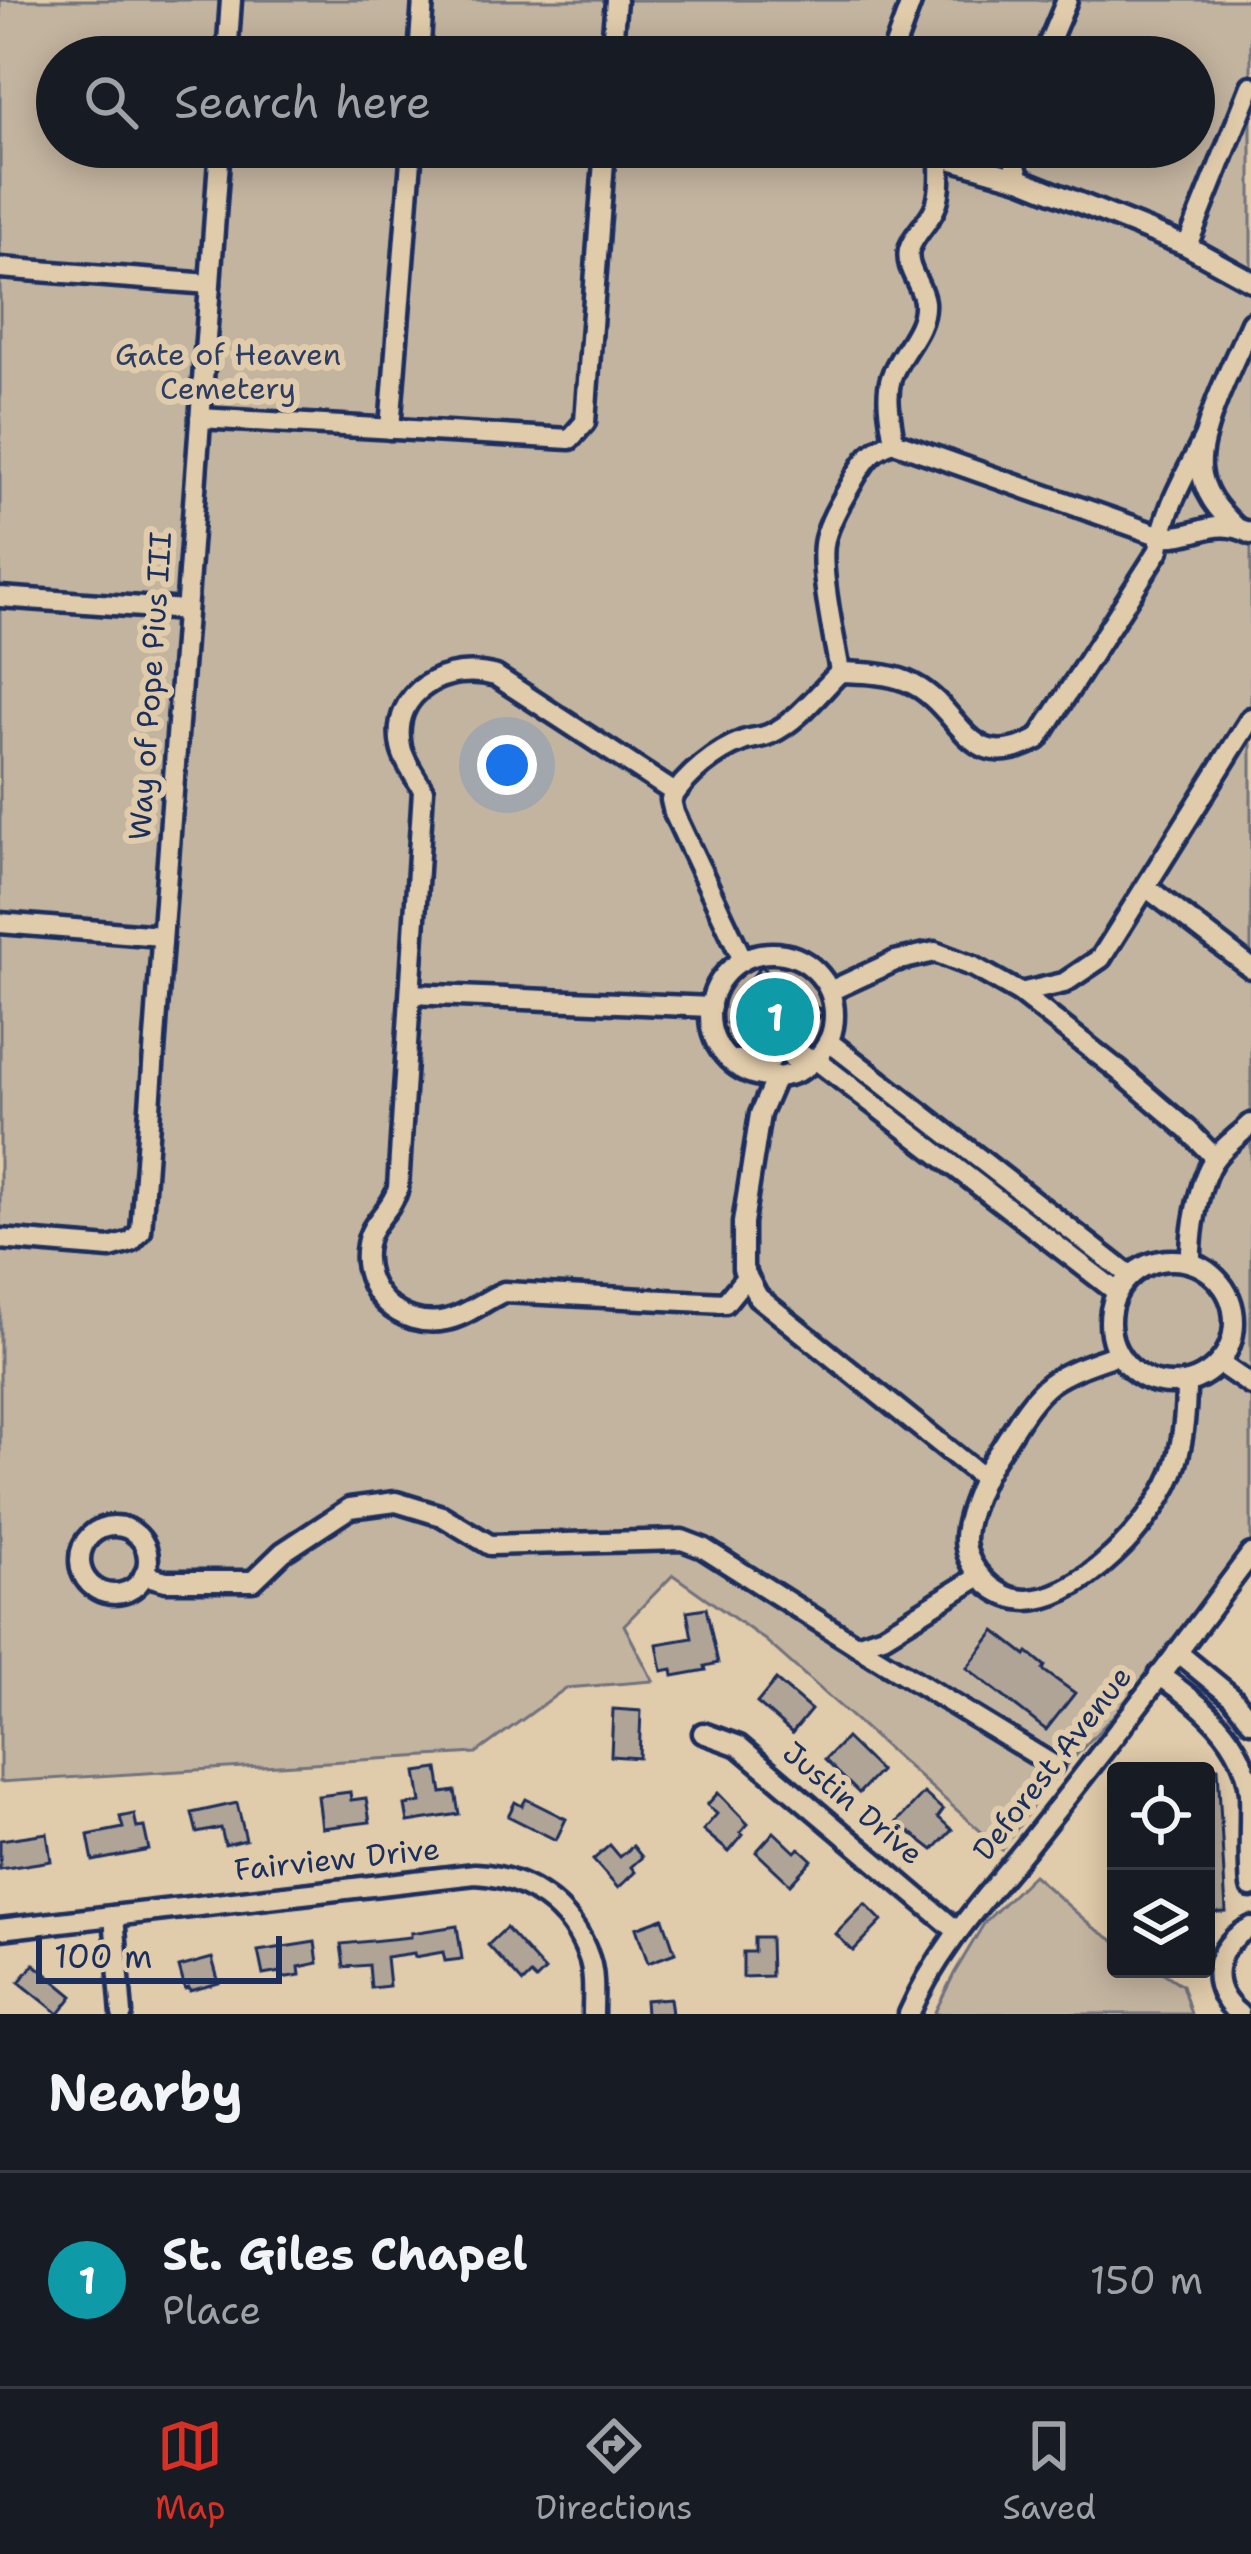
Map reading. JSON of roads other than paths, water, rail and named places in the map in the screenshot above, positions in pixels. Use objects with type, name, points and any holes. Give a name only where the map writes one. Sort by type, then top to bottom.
[{"type":"street","points":[[228,36],[231,0]]},
{"type":"street","points":[[420,36],[423,0]]},
{"type":"street","points":[[613,36],[616,0]]},
{"type":"street","points":[[899,36],[912,0]]},
{"type":"street","points":[[1052,36],[1067,0]]},
{"type":"street","points":[[1187,246],[1251,86]]},
{"type":"street","name":"Way of Pope Pius III","points":[[0,1239],[110,1248],[131,1242],[141,1231],[218,168]]},
{"type":"street","points":[[390,429],[410,168]]},
{"type":"street","points":[[200,418],[570,439],[584,422],[603,168]]},
{"type":"street","points":[[894,442],[888,401],[891,378],[922,320],[925,305],[909,265],[910,248],[935,208],[940,168]]},
{"type":"street","points":[[984,168],[1020,178],[1187,246],[1251,281]]},
{"type":"street","points":[[1017,168],[1020,178]]},
{"type":"street","points":[[0,268],[210,284]]},
{"type":"street","points":[[743,960],[674,813],[671,800],[675,793],[703,766],[740,742],[770,734],[790,721],[840,672],[906,681],[937,699],[966,735],[986,750],[1016,752],[1038,739],[1159,550],[1165,519],[1251,322]]},
{"type":"street","points":[[1204,436],[1200,464],[1204,481],[1219,510],[1243,530]]},
{"type":"street","points":[[840,672],[824,545],[834,514],[871,452],[894,442],[1161,536],[1178,537],[1214,526],[1243,530]]},
{"type":"street","points":[[0,596],[185,610]]},
{"type":"street","points":[[675,793],[496,676],[474,670],[444,674],[415,694],[400,722],[401,750],[423,790],[398,1188],[394,1203],[368,1237],[365,1258],[370,1280],[382,1300],[400,1315],[420,1322],[445,1321],[504,1292],[724,1303],[747,1276]]},
{"type":"street","points":[[1020,993],[1064,983],[1101,958],[1251,718]]},
{"type":"street","points":[[1146,887],[1251,968]]},
{"type":"street","points":[[0,923],[161,936]]},
{"type":"street","points":[[830,991],[895,961],[935,952],[974,967],[1020,993],[1118,1070],[1215,1158]]},
{"type":"street","points":[[763,953],[804,961],[830,991],[834,1010],[828,1041],[815,1059],[795,1073],[779,1065],[756,1075],[737,1066],[712,1032],[711,1006],[726,973],[763,953]]},
{"type":"street","points":[[411,994],[711,1006]]},
{"type":"street","points":[[828,1041],[1123,1284]]},
{"type":"street","points":[[815,1059],[1123,1284]]},
{"type":"street","points":[[779,1065],[760,1114],[743,1223],[743,1269],[758,1297],[982,1477]]},
{"type":"street","points":[[1191,1263],[1197,1204],[1215,1158],[1251,1124]]},
{"type":"street","points":[[1159,1261],[1191,1263],[1223,1287],[1242,1319],[1219,1363],[1204,1375],[1186,1383],[1148,1379],[1118,1354],[1110,1312],[1123,1284],[1159,1261]]},
{"type":"street","points":[[1118,1354],[1050,1384],[982,1477],[964,1538],[970,1562],[991,1588],[1018,1600],[1051,1596],[1097,1569],[1123,1544],[1153,1508],[1175,1469],[1185,1421],[1186,1383]]},
{"type":"street","points":[[1219,1363],[1251,1385]]},
{"type":"street","points":[[144,1575],[166,1581],[253,1581],[298,1541],[350,1508],[396,1502],[442,1516],[490,1545],[682,1540],[703,1548],[1053,1765]]},
{"type":"street","name":"Deforest Avenue","points":[[909,2014],[957,1930],[1038,1833],[1251,1554]]},
{"type":"street","points":[[856,1645],[883,1636],[980,1576]]},
{"type":"street","points":[[1178,1652],[1232,1697],[1251,1721]]},
{"type":"street","points":[[1159,1675],[1210,1714],[1236,1750],[1250,1793],[1251,1887]]},
{"type":"street","name":"Justin Drive","points":[[703,1733],[740,1746],[957,1930]]},
{"type":"street","name":"Fairview Drive","points":[[0,1929],[496,1875],[527,1886],[555,1906],[573,1927],[591,1967],[592,2014]]},
{"type":"street","points":[[114,1916],[122,2014]]},
{"type":"street","points":[[1239,2014],[1218,1986],[1220,1964],[1227,1942],[1251,1927]]},
{"type":"place","name":"St. Giles Chapel","points":[[775,1017]]},
{"type":"park label","name":"Gate of Heaven Cemetery","points":[[228,371]]}]
